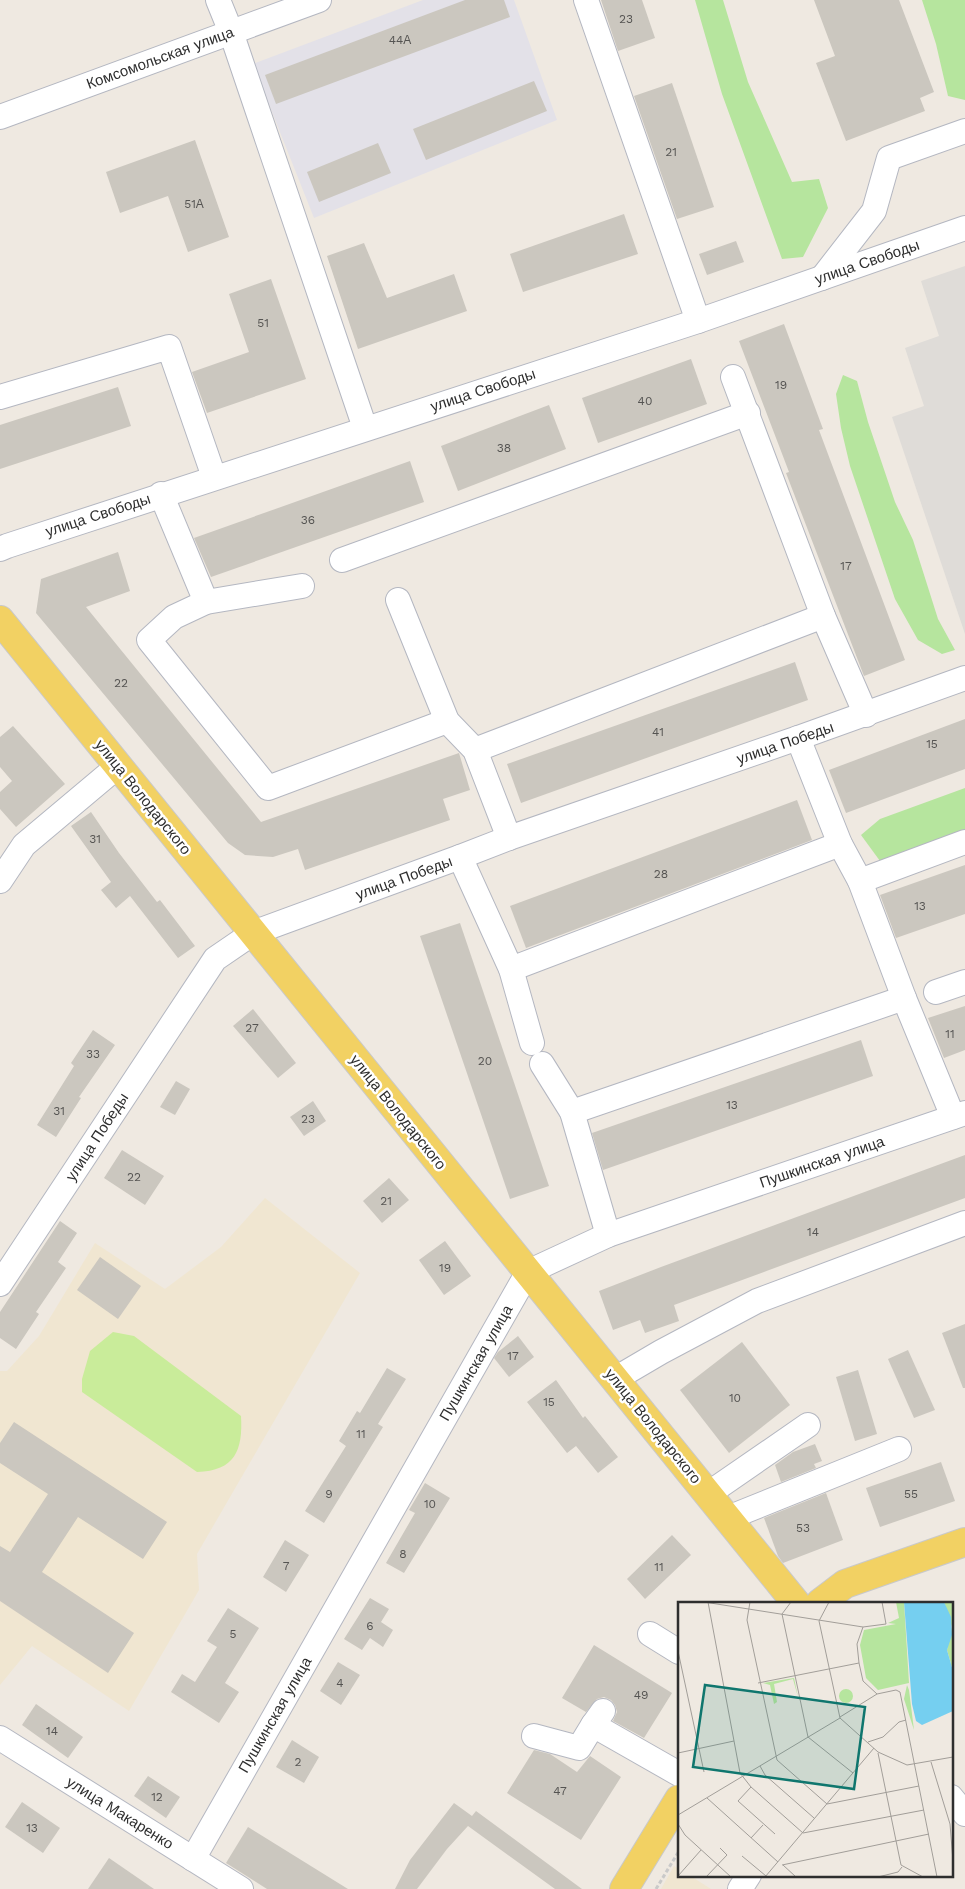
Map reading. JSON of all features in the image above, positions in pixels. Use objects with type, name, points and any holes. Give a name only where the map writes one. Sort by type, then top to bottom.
[{"type":"main road","name":"улица Володарского","points":[[0,620],[795,1602]]},
{"type":"main road","points":[[821,1602],[845,1584],[965,1542]]},
{"type":"main road","points":[[624,1889],[678,1801]]},
{"type":"street","points":[[218,0],[231,32],[365,428]]},
{"type":"street","name":"Комсомольская улица","points":[[0,116],[319,0]]},
{"type":"street","points":[[586,0],[698,320]]},
{"type":"street","points":[[822,278],[874,212],[889,158],[965,131]]},
{"type":"street","name":"улица Свободы","points":[[0,550],[161,494],[698,320],[965,228]]},
{"type":"street","points":[[0,397],[169,348],[214,477]]},
{"type":"street","points":[[733,377],[748,412],[824,616],[866,714]]},
{"type":"street","points":[[342,560],[748,412]]},
{"type":"street","points":[[161,494],[206,602]]},
{"type":"street","points":[[302,586],[206,602],[174,617],[149,640],[268,788],[447,721]]},
{"type":"street","points":[[398,600],[447,721],[474,750],[508,838]]},
{"type":"street","points":[[474,750],[824,616]]},
{"type":"street","name":"улица Победы","points":[[0,1284],[215,959],[253,933],[508,838],[965,678]]},
{"type":"street","points":[[798,738],[840,844],[860,881],[904,998],[959,1115]]},
{"type":"street","points":[[0,881],[24,845],[118,766]]},
{"type":"street","points":[[860,881],[965,842]]},
{"type":"street","points":[[511,969],[840,844]]},
{"type":"street","points":[[460,857],[511,969],[532,1043]]},
{"type":"street","points":[[936,992],[965,982]]},
{"type":"street","points":[[572,1112],[904,998]]},
{"type":"street","points":[[542,1064],[572,1112],[608,1235]]},
{"type":"street","name":"Пушкинская улица","points":[[193,1859],[528,1272],[608,1235],[959,1115]]},
{"type":"street","points":[[615,1379],[661,1352],[757,1301],[965,1223]]},
{"type":"street","points":[[708,1494],[808,1425]]},
{"type":"street","points":[[728,1518],[899,1448]]},
{"type":"street","points":[[650,1634],[678,1651]]},
{"type":"street","points":[[534,1736],[580,1748],[598,1718],[678,1773]]},
{"type":"street","name":"улица Макаренко","points":[[0,1738],[241,1889]]},
{"type":"street","points":[[952,1798],[965,1814]]},
{"type":"street","points":[[740,1889],[748,1876]]},
{"type":"path","points":[[656,1889],[678,1853]]},
{"type":"shaded area","points":[[423,0],[514,0],[557,120],[314,218],[253,64]]},
{"type":"shaded area","points":[[965,266],[965,634],[892,417],[924,406],[905,348],[939,336],[921,281]]},
{"type":"shaded area","points":[[265,1198],[360,1273],[197,1554],[199,1590],[129,1711],[32,1646],[0,1685],[0,1371],[7,1371],[39,1336],[95,1243],[165,1289],[221,1247]]},
{"type":"shaded area","points":[[674,1866],[678,1868],[678,1876],[691,1876],[711,1889],[661,1889]]},
{"type":"green space","points":[[695,0],[723,0],[748,82],[792,182],[819,179],[828,208],[803,257],[782,259],[722,94]]},
{"type":"green space","points":[[922,0],[965,0],[965,100],[948,96],[936,44]]},
{"type":"green space","points":[[843,375],[857,381],[868,422],[895,502],[913,540],[938,619],[955,650],[942,654],[918,640],[895,599],[850,466],[841,428],[836,394]]},
{"type":"green space","points":[[965,788],[965,836],[880,861],[861,835],[880,819]]},
{"type":"green space","points":[[113,1332],[134,1336],[241,1416],[238,1448],[228,1463],[210,1471],[197,1472],[82,1392],[82,1379],[90,1351]]},
{"type":"building","points":[[465,0],[504,0],[510,17],[276,104],[265,75]]},
{"type":"building","points":[[601,0],[642,0],[655,38],[618,51]]},
{"type":"building","points":[[814,0],[899,0],[934,92],[920,98],[925,111],[846,141],[816,63],[835,56]]},
{"type":"building","points":[[534,81],[547,111],[426,160],[413,129]]},
{"type":"building","points":[[672,83],[714,207],[677,219],[634,96]]},
{"type":"building","points":[[195,140],[229,237],[188,252],[168,196],[120,213],[106,172]]},
{"type":"building","points":[[378,143],[391,173],[319,202],[307,172]]},
{"type":"building","points":[[624,214],[638,254],[523,292],[510,254]]},
{"type":"building","points":[[736,241],[744,262],[707,275],[699,254]]},
{"type":"building","points":[[364,243],[387,298],[454,274],[467,311],[358,349],[327,256]]},
{"type":"building","points":[[271,279],[306,379],[207,413],[192,372],[249,352],[229,294]]},
{"type":"building","points":[[784,324],[823,429],[819,430],[905,660],[864,676],[786,473],[789,472],[739,341]]},
{"type":"building","points":[[691,359],[707,404],[598,443],[582,398]]},
{"type":"building","points":[[118,387],[131,426],[0,469],[0,425]]},
{"type":"building","points":[[549,405],[566,449],[458,491],[441,446]]},
{"type":"building","points":[[410,461],[424,502],[211,577],[194,538]]},
{"type":"building","points":[[118,552],[130,591],[86,607],[261,822],[459,753],[470,790],[443,799],[450,820],[305,870],[298,849],[273,857],[245,855],[228,843],[36,613],[41,579]]},
{"type":"building","points":[[795,662],[808,700],[521,803],[507,764]]},
{"type":"building","points":[[965,719],[965,769],[846,813],[829,770]]},
{"type":"building","points":[[13,726],[65,784],[16,827],[0,809],[0,792],[12,781],[0,767],[0,737]]},
{"type":"building","points":[[797,800],[812,840],[526,948],[510,906]]},
{"type":"building","points":[[91,812],[119,853],[157,902],[160,900],[195,946],[178,958],[130,896],[116,908],[101,890],[111,882],[71,826]]},
{"type":"building","points":[[965,865],[965,914],[896,938],[880,895]]},
{"type":"building","points":[[460,923],[549,1186],[510,1199],[420,936]]},
{"type":"building","points":[[965,1006],[965,1050],[944,1058],[928,1018]]},
{"type":"building","points":[[253,1009],[296,1063],[278,1078],[233,1026]]},
{"type":"building","points":[[93,1030],[115,1045],[79,1097],[81,1098],[56,1137],[37,1125],[74,1066],[71,1063]]},
{"type":"building","points":[[861,1040],[873,1076],[603,1170],[592,1133]]},
{"type":"building","points":[[176,1081],[190,1089],[175,1115],[160,1107]]},
{"type":"building","points":[[313,1101],[326,1121],[304,1136],[290,1117]]},
{"type":"building","points":[[122,1150],[164,1176],[145,1205],[104,1178]]},
{"type":"building","points":[[965,1155],[965,1198],[674,1305],[679,1321],[645,1333],[640,1320],[613,1330],[599,1291]]},
{"type":"building","points":[[389,1178],[409,1200],[382,1223],[363,1201]]},
{"type":"building","points":[[60,1221],[77,1233],[58,1262],[66,1268],[36,1312],[39,1314],[16,1349],[0,1338],[0,1312]]},
{"type":"building","points":[[445,1241],[471,1276],[444,1295],[419,1260]]},
{"type":"building","points":[[100,1257],[141,1286],[118,1319],[77,1290]]},
{"type":"building","points":[[965,1324],[965,1388],[963,1388],[942,1333]]},
{"type":"building","points":[[518,1336],[534,1357],[509,1377],[494,1358],[498,1352]]},
{"type":"building","points":[[742,1342],[790,1405],[729,1453],[680,1390]]},
{"type":"building","points":[[908,1350],[935,1410],[914,1418],[888,1359]]},
{"type":"building","points":[[387,1368],[406,1379],[378,1424],[383,1427],[324,1523],[305,1511],[346,1446],[339,1441],[357,1411],[360,1413]]},
{"type":"building","points":[[858,1370],[877,1434],[855,1441],[836,1377]]},
{"type":"building","points":[[556,1380],[583,1418],[585,1416],[618,1457],[598,1473],[576,1446],[567,1453],[527,1402]]},
{"type":"building","points":[[14,1422],[167,1522],[143,1559],[78,1517],[42,1572],[134,1633],[108,1673],[0,1601],[0,1546],[10,1552],[48,1494],[0,1463],[0,1443]]},
{"type":"building","points":[[815,1444],[822,1461],[814,1464],[816,1468],[781,1482],[775,1465],[793,1452]]},
{"type":"building","points":[[941,1462],[955,1501],[880,1527],[866,1488]]},
{"type":"building","points":[[425,1483],[450,1498],[404,1573],[386,1563],[415,1513],[409,1510]]},
{"type":"building","points":[[826,1493],[843,1540],[783,1563],[778,1556],[764,1518]]},
{"type":"building","points":[[672,1535],[691,1555],[645,1599],[627,1579]]},
{"type":"building","points":[[285,1540],[309,1555],[286,1592],[263,1577]]},
{"type":"building","points":[[370,1598],[389,1609],[381,1622],[393,1630],[383,1647],[370,1638],[362,1650],[344,1639]]},
{"type":"building","points":[[228,1608],[259,1628],[225,1683],[239,1692],[219,1723],[171,1692],[182,1674],[195,1682],[217,1647],[207,1641]]},
{"type":"building","points":[[594,1645],[672,1693],[644,1738],[613,1721],[617,1712],[611,1700],[604,1697],[597,1699],[586,1712],[562,1698]]},
{"type":"building","points":[[338,1662],[360,1675],[341,1705],[320,1691]]},
{"type":"building","points":[[36,1704],[83,1737],[68,1758],[22,1725]]},
{"type":"building","points":[[292,1740],[319,1757],[304,1783],[276,1767]]},
{"type":"building","points":[[534,1750],[550,1754],[577,1772],[590,1756],[621,1777],[581,1840],[507,1793]]},
{"type":"building","points":[[148,1776],[180,1797],[166,1818],[134,1796]]},
{"type":"building","points":[[22,1802],[60,1828],[43,1853],[5,1827]]},
{"type":"building","points":[[454,1803],[472,1816],[476,1811],[582,1889],[555,1889],[468,1826],[447,1849],[417,1889],[395,1889],[410,1860]]},
{"type":"building","points":[[248,1827],[348,1889],[267,1889],[226,1863]]},
{"type":"building","points":[[109,1858],[154,1889],[88,1889]]}]
